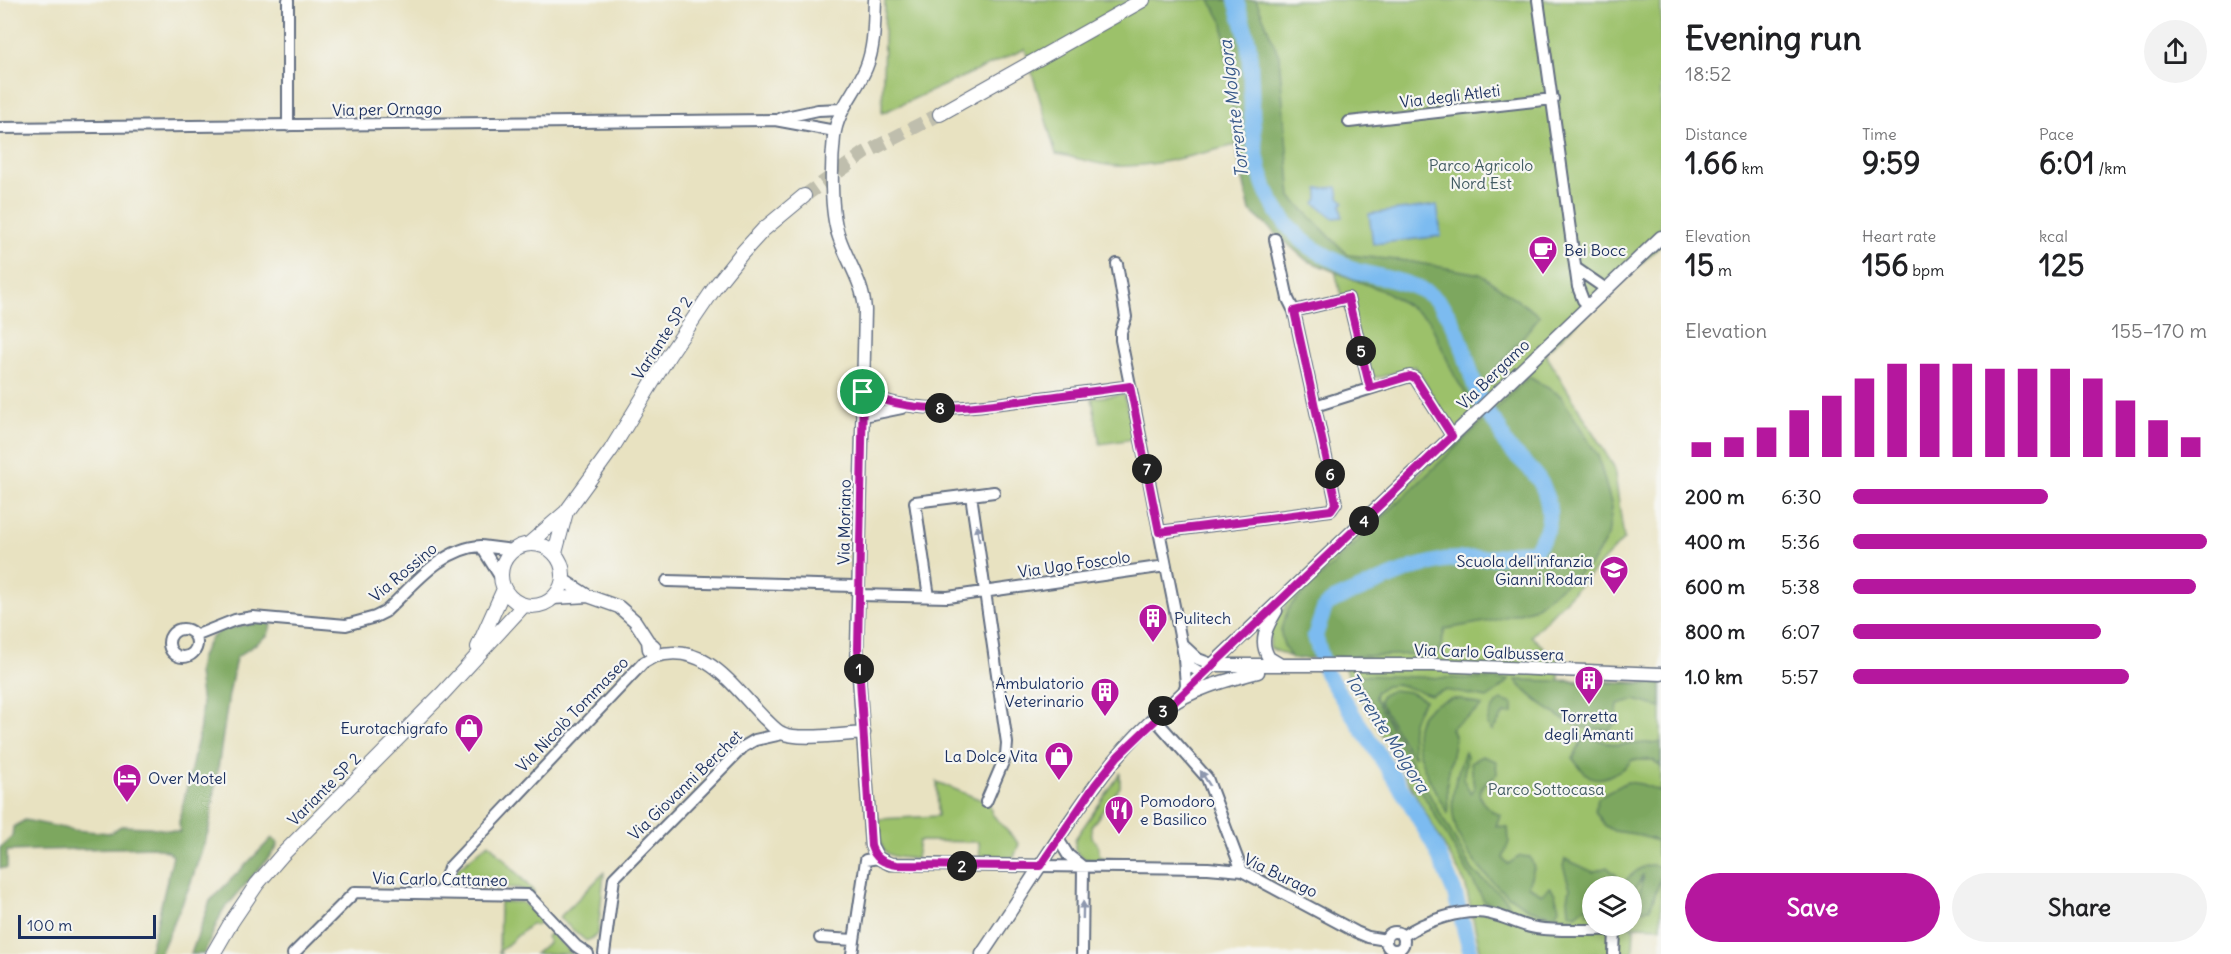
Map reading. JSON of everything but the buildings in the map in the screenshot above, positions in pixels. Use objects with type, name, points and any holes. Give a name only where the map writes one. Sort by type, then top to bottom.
[{"type":"main road","points":[[940,114],[1143,0]]},
{"type":"main road","name":"Variante SP 2","points":[[473,659],[502,583],[505,559],[513,550],[530,543],[566,512],[611,450],[669,355],[718,283],[754,239],[804,196]]},
{"type":"main road","name":"Variante SP 2","points":[[555,553],[566,512]]},
{"type":"main road","points":[[502,583],[516,601],[524,605],[539,605],[552,598],[561,587],[562,566],[555,553],[539,544],[530,543]]},
{"type":"main road","name":"Variante SP 2","points":[[213,954],[251,893],[283,855],[443,693],[524,605]]},
{"type":"street","points":[[288,0],[288,126]]},
{"type":"street","name":"Via Moriano","points":[[875,0],[869,59],[845,104],[835,130],[833,207],[840,241],[858,277],[865,304],[858,649],[871,846],[878,858]]},
{"type":"street","points":[[1538,0],[1578,286],[1583,300],[1588,305]]},
{"type":"street","name":"Via degli Atleti","points":[[1349,122],[1553,99]]},
{"type":"street","name":"Via per Ornago","points":[[775,120],[845,104]]},
{"type":"street","name":"Via per Ornago","points":[[0,128],[775,120],[835,130]]},
{"type":"street","name":"Via Bergamo","points":[[1166,709],[1661,237]]},
{"type":"street","points":[[1159,532],[1331,510],[1335,507],[1315,405],[1294,311],[1287,299],[1275,238]]},
{"type":"street","points":[[1117,264],[1126,317],[1121,340],[1183,650],[1186,679],[1184,692]]},
{"type":"street","points":[[1577,269],[1606,289]]},
{"type":"street","points":[[1294,311],[1348,298],[1370,388]]},
{"type":"street","points":[[1315,405],[1410,376],[1415,378],[1452,436]]},
{"type":"street","points":[[863,416],[908,407],[964,408],[1130,386]]},
{"type":"street","points":[[863,392],[880,400],[908,407]]},
{"type":"street","points":[[929,597],[915,502],[994,492]]},
{"type":"street","points":[[971,495],[987,591],[1007,743],[1006,755],[986,802]]},
{"type":"street","name":"Via Rossino","points":[[195,636],[235,620],[253,616],[346,625],[385,612],[450,554],[469,546],[513,550]]},
{"type":"street","points":[[481,546],[502,583]]},
{"type":"street","name":"Via Ugo Foscolo","points":[[667,581],[853,586],[859,591],[948,597],[1166,566]]},
{"type":"street","points":[[563,580],[588,596],[611,603],[625,612],[635,621],[648,641],[655,646],[657,655],[686,654],[708,662],[782,734],[864,730]]},
{"type":"street","points":[[552,598],[588,596]]},
{"type":"street","points":[[1283,598],[1265,630],[1263,644],[1269,658],[1283,664]]},
{"type":"street","points":[[1183,650],[1214,665]]},
{"type":"street","points":[[1183,650],[1191,668],[1203,674]]},
{"type":"street","name":"Via Nicolò Tommaseo","points":[[440,893],[449,868],[643,663],[657,655]]},
{"type":"street","name":"Via Carlo Galbussera","points":[[1214,665],[1432,665],[1661,674]]},
{"type":"street","name":"Via Carlo Galbussera","points":[[1203,674],[1218,676],[1316,666]]},
{"type":"street","name":"Via Carlo Galbussera","points":[[982,954],[1058,839],[1118,756],[1166,709],[1216,684],[1258,672]]},
{"type":"street","points":[[1155,719],[1207,778],[1242,871]]},
{"type":"street","name":"Via Giovanni Berchet","points":[[604,954],[614,878],[743,747],[755,740],[782,734]]},
{"type":"street","points":[[1058,839],[1068,855],[1083,867],[1082,954]]},
{"type":"street","points":[[852,954],[866,860],[878,858]]},
{"type":"street","name":"Via Burago","points":[[878,858],[897,865],[1208,868],[1242,871],[1356,932],[1386,940]]},
{"type":"street","name":"Via Carlo Cattaneo","points":[[292,954],[354,892],[528,896],[576,946],[588,954]]},
{"type":"street","points":[[1402,936],[1419,925],[1447,917],[1489,913],[1522,926],[1537,929],[1615,930],[1614,954]]},
{"type":"street","name":"Via Burago","points":[[1398,932],[1402,936],[1404,943],[1400,952],[1390,949],[1386,940],[1388,935],[1398,932]]},
{"type":"street","points":[[820,938],[854,940]]},
{"type":"green space","name":"Parco Agricolo Nord Est","points":[[885,0],[1661,0],[1661,245],[1545,353],[1614,467],[1624,539],[1531,636],[1560,662],[1559,680],[1661,683],[1661,927],[1642,926],[1642,876],[1582,876],[1582,936],[1634,936],[1633,954],[1481,954],[1465,883],[1337,655],[1288,656],[1270,648],[1270,625],[1285,608],[1286,601],[1457,437],[1415,366],[1381,377],[1372,377],[1342,298],[1335,271],[1244,179],[1236,145],[1176,159],[1130,166],[1101,164],[1056,154],[1025,49],[882,113]]},
{"type":"green space","points":[[1210,0],[1256,0],[1279,56],[1291,197],[1348,255],[1407,261],[1480,274],[1540,316],[1470,401],[1455,377],[1429,320],[1388,293],[1306,260],[1250,211],[1238,157],[1223,23]]},
{"type":"green space","points":[[1529,377],[1560,395],[1598,456],[1612,507],[1608,536],[1592,563],[1533,609],[1491,621],[1445,629],[1439,653],[1292,659],[1281,638],[1284,619],[1291,605]]},
{"type":"green space","points":[[1124,394],[1134,439],[1100,444],[1092,398]]},
{"type":"green space","points":[[265,621],[271,625],[268,635],[236,658],[209,829],[190,885],[160,954],[149,954],[173,856],[169,852],[154,847],[7,851],[7,868],[0,868],[0,848],[12,837],[13,827],[25,820],[74,830],[110,833],[121,826],[149,827],[180,832],[179,822],[199,734],[202,705],[198,673],[200,659],[210,639],[221,630]]},
{"type":"green space","points":[[1355,675],[1509,680],[1487,698],[1445,690],[1431,695],[1400,685],[1386,686],[1376,692],[1375,698],[1473,871],[1506,899],[1509,904],[1508,911],[1484,901]]},
{"type":"green space","points":[[1516,680],[1661,684],[1661,707],[1634,700],[1618,704],[1616,722],[1609,730],[1584,728],[1565,720],[1545,707],[1527,693]]},
{"type":"green space","points":[[1393,690],[1409,692],[1425,700],[1416,714],[1412,727],[1415,758],[1407,749],[1379,701],[1382,695]]},
{"type":"green space","points":[[1451,699],[1461,699],[1482,706],[1451,728],[1455,738],[1447,782],[1448,814],[1423,765],[1416,732],[1420,718],[1431,706]]},
{"type":"green space","points":[[1501,700],[1513,704],[1513,713],[1504,714],[1492,731],[1487,725],[1489,717],[1493,708]]},
{"type":"green space","points":[[1584,736],[1617,745],[1661,742],[1661,767],[1653,760],[1632,760],[1624,768],[1606,777],[1600,779],[1590,777],[1573,759]]},
{"type":"green space","points":[[1465,752],[1467,757],[1463,779],[1471,793],[1474,789],[1471,762],[1482,756],[1496,761],[1497,774],[1483,785],[1480,796],[1488,808],[1500,815],[1496,826],[1508,827],[1509,842],[1503,858],[1508,864],[1520,856],[1530,857],[1534,868],[1528,886],[1542,894],[1550,887],[1555,894],[1559,908],[1555,915],[1532,910],[1508,896],[1486,875],[1467,851],[1455,825],[1452,806],[1456,779]]},
{"type":"green space","points":[[1120,774],[1120,787],[1091,827],[1092,837],[1098,846],[1099,854],[1111,860],[1096,862],[1087,860],[1075,850],[1075,839]]},
{"type":"green space","points":[[937,782],[989,803],[992,814],[1019,844],[1014,857],[980,858],[979,842],[919,841],[916,859],[895,856],[885,851],[882,846],[879,819],[938,816]]},
{"type":"green space","points":[[1627,782],[1661,791],[1661,856],[1657,855],[1657,841],[1635,834],[1614,831],[1605,826],[1595,811],[1598,798]]},
{"type":"green space","points":[[272,838],[278,843],[275,850],[222,912],[204,954],[191,954],[210,901]]},
{"type":"green space","points":[[489,843],[534,892],[533,894],[519,888],[460,885],[454,875],[455,871]]},
{"type":"green space","points":[[1565,859],[1593,872],[1607,867],[1617,876],[1582,876],[1582,910],[1576,915],[1569,912],[1570,888],[1563,866]]},
{"type":"green space","points":[[1645,866],[1661,867],[1661,877],[1650,909],[1642,910],[1643,874],[1642,876],[1631,876]]},
{"type":"green space","points":[[604,873],[598,933],[586,941],[559,918]]},
{"type":"green space","points":[[500,902],[522,902],[542,920],[535,926],[532,923],[499,952]]},
{"type":"green space","points":[[551,933],[573,954],[535,954],[549,942],[546,937]]},
{"type":"water","points":[[1337,187],[1339,197],[1344,202],[1341,205],[1342,217],[1334,218],[1315,203],[1318,199],[1318,189]]},
{"type":"water","points":[[1437,205],[1441,236],[1373,244],[1369,214]]},
{"type":"waterway","name":"Torrente Molgora","points":[[1236,0],[1249,48],[1256,154],[1268,194],[1278,212],[1298,236],[1321,253],[1355,271],[1414,286],[1440,304],[1455,327],[1484,408],[1498,427],[1505,443],[1538,478],[1545,492],[1549,509],[1547,530],[1534,551],[1495,557],[1444,560],[1415,567],[1334,600],[1325,607],[1315,636],[1326,673],[1409,801],[1434,845],[1454,891],[1471,954]]},
{"type":"tunnel","points":[[804,196],[865,153],[940,114]]},
{"type":"place","name":"Bei Bocc","points":[[1543,276]]},
{"type":"place","name":"Scuola dell'infanzia Gianni Rodari","points":[[1614,596]]},
{"type":"place","name":"Pulitech","points":[[1153,644]]},
{"type":"place","name":"Torretta degli Amanti","points":[[1589,706]]},
{"type":"place","name":"Ambulatorio Veterinario","points":[[1105,718]]},
{"type":"place","name":"Eurotachigrafo","points":[[469,754]]},
{"type":"place","name":"La Dolce Vita","points":[[1059,782]]},
{"type":"place","name":"Over Motel","points":[[127,804]]},
{"type":"place","name":"Pomodoro e Basilico","points":[[1119,836]]},
{"type":"route","points":[[1348,298],[1370,388],[1410,376],[1415,378],[1452,436],[1118,756],[1095,785],[1040,866],[897,865],[878,858],[871,846],[858,649],[863,392],[880,400],[908,407],[964,408],[1130,386],[1159,532],[1331,510],[1336,503],[1294,311],[1348,298]]},
{"type":"park label","name":"Parco Sottocasa","points":[[1546,789]]}]
